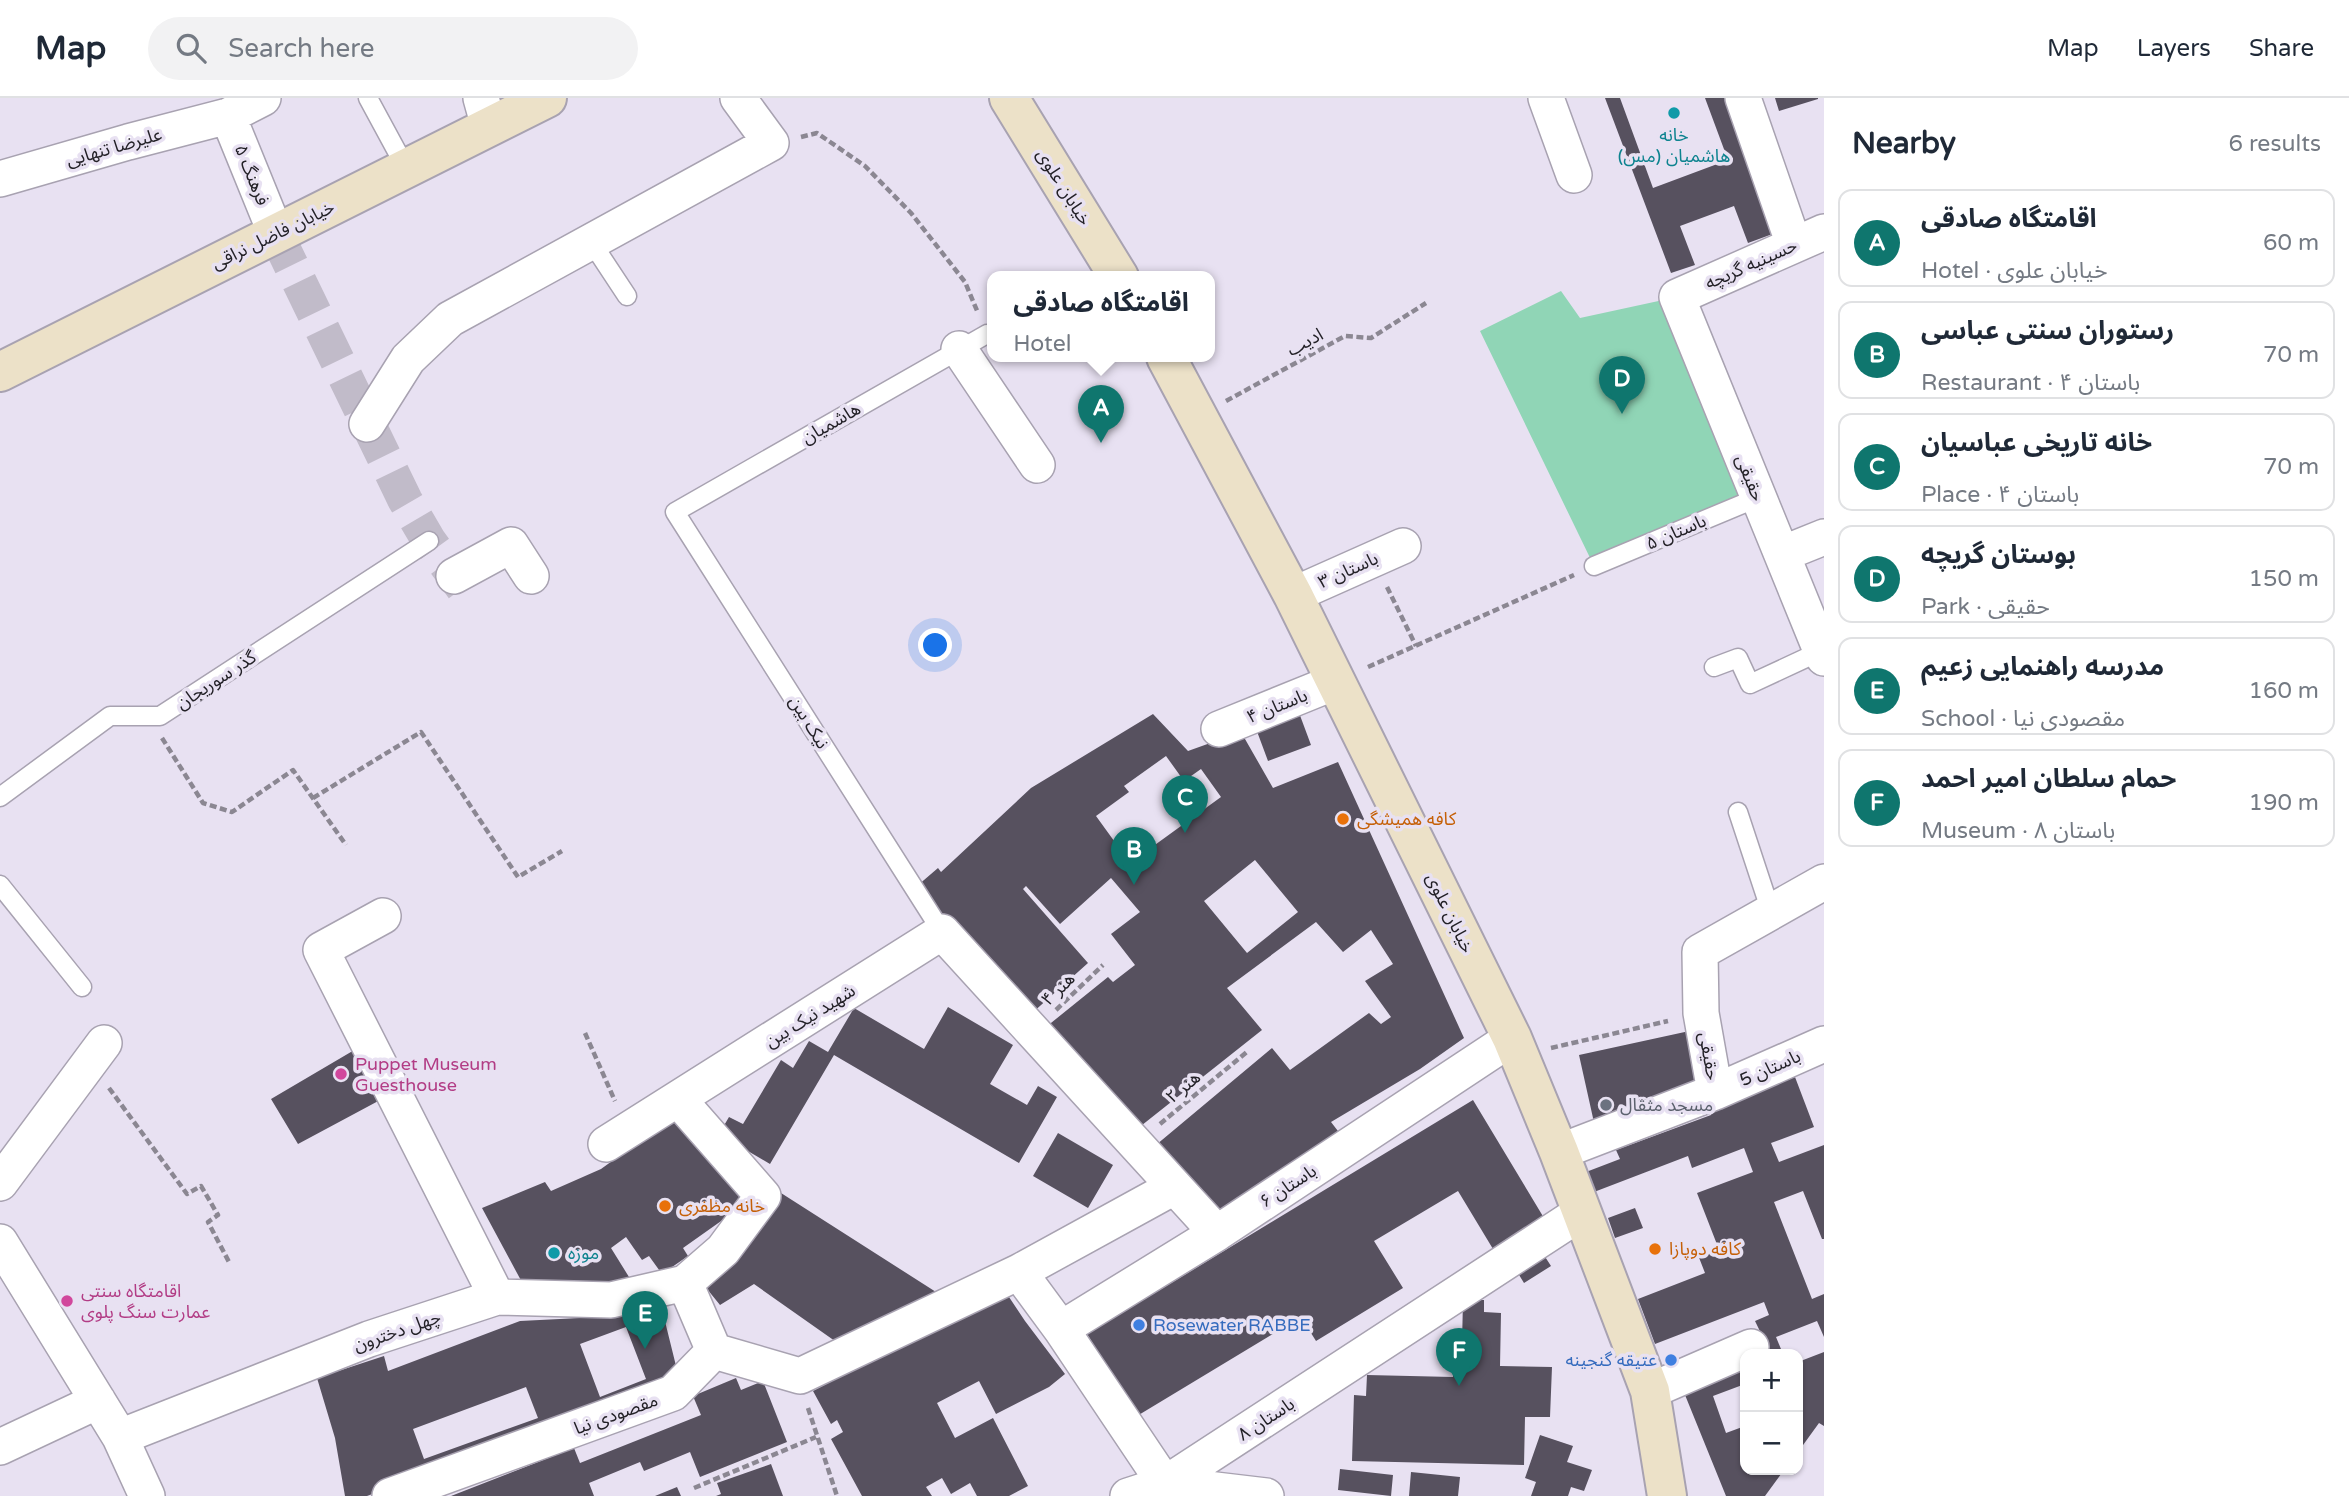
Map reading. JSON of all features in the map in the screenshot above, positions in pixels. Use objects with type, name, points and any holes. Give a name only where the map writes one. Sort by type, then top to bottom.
[{"type":"main road","name":"خیابان فاضل نراقی","points":[[0,372],[407,170],[485,113],[547,98]]},
{"type":"main road","name":"خیابان علوی","points":[[1009,98],[1115,271]]},
{"type":"main road","name":"خیابان علوی","points":[[1169,362],[1293,595],[1516,1047],[1650,1391],[1667,1496]]},
{"type":"street","name":"علیرضا تنهایی","points":[[0,180],[228,116],[263,98]]},
{"type":"street","points":[[367,424],[408,359],[450,319],[771,143],[738,98]]},
{"type":"street","points":[[1546,98],[1574,174]]},
{"type":"street","points":[[1743,98],[1809,238]]},
{"type":"street","name":"فرهنگ ۵","points":[[228,116],[276,234]]},
{"type":"street","name":"حسینیه گریچه","points":[[1677,297],[1809,238]]},
{"type":"street","name":"حقیقی","points":[[1677,297],[1823,654]]},
{"type":"street","points":[[973,341],[1037,465]]},
{"type":"street","points":[[1782,554],[1824,537]]},
{"type":"street","points":[[454,576],[511,545],[531,576]]},
{"type":"street","name":"باستان ۳","points":[[1293,595],[1403,546]]},
{"type":"street","name":"باستان ۴","points":[[1219,729],[1335,682]]},
{"type":"street","name":"حقیقی","points":[[1715,1092],[1701,1013],[1700,952],[1824,882]]},
{"type":"street","points":[[383,916],[321,950],[497,1297]]},
{"type":"street","points":[[942,932],[1217,1233]]},
{"type":"street","name":"شهید نیک بین","points":[[617,1137],[942,932]]},
{"type":"street","name":"باستان 5","points":[[1559,1152],[1715,1092],[1824,1044]]},
{"type":"street","name":"باستان ۶","points":[[1061,1329],[1516,1047]]},
{"type":"street","points":[[0,1183],[97,1052]]},
{"type":"street","points":[[678,1100],[762,1196],[723,1250],[685,1283],[713,1351],[800,1376],[1019,1272],[1174,1187]]},
{"type":"street","name":"باستان ۸","points":[[1165,1485],[1582,1212]]},
{"type":"street","points":[[0,1242],[120,1437],[147,1496]]},
{"type":"street","points":[[1019,1272],[1061,1329],[1165,1485]]},
{"type":"street","name":"چهل دخترون","points":[[120,1437],[369,1339],[497,1297],[611,1300],[685,1283]]},
{"type":"street","points":[[1650,1391],[1751,1347]]},
{"type":"street","name":"مقصودی نیا","points":[[390,1496],[673,1393],[713,1351]]},
{"type":"street","points":[[0,1447],[98,1401]]},
{"type":"street","points":[[1128,1496],[1165,1485],[1266,1496]]},
{"type":"lane","points":[[368,98],[407,170]]},
{"type":"lane","points":[[592,243],[627,296]]},
{"type":"lane","name":"هاشمیان","points":[[675,512],[973,341]]},
{"type":"lane","name":"باستان ۵","points":[[1594,566],[1757,498]]},
{"type":"lane","name":"نیک بین","points":[[675,512],[942,932]]},
{"type":"lane","name":"گذر سوریجان","points":[[0,797],[110,716],[160,716],[429,541]]},
{"type":"lane","points":[[1714,667],[1738,658],[1750,684],[1823,654]]},
{"type":"lane","points":[[1738,812],[1772,912]]},
{"type":"lane","points":[[0,885],[82,987]]},
{"type":"path","points":[[771,143],[817,133],[865,166],[911,213],[965,282],[973,341]]},
{"type":"path","name":"ادیب","points":[[1199,416],[1345,336],[1371,338],[1426,303]]},
{"type":"path","points":[[1335,682],[1594,566]]},
{"type":"path","points":[[1387,587],[1416,646]]},
{"type":"path","points":[[149,716],[203,803],[232,812],[293,770],[346,845]]},
{"type":"path","points":[[313,798],[421,732],[519,877],[562,851]]},
{"type":"path","name":"هنر ۴","points":[[1033,1032],[1103,965]]},
{"type":"path","points":[[1516,1047],[1701,1013]]},
{"type":"path","points":[[585,1033],[617,1137]]},
{"type":"path","name":"هنر ۲","points":[[1136,1145],[1248,1051]]},
{"type":"path","points":[[97,1052],[187,1194],[201,1186],[218,1216],[208,1222],[229,1262]]},
{"type":"path","points":[[800,1376],[816,1437],[837,1496]]},
{"type":"path","points":[[694,1488],[816,1437]]},
{"type":"green space","points":[[1561,291],[1580,318],[1677,297],[1757,498],[1594,566],[1480,331]]},
{"type":"building","points":[[1605,98],[1620,98],[1653,188],[1728,160],[1705,98],[1731,98],[1781,231],[1748,243],[1734,206],[1680,226],[1695,265],[1671,273]]},
{"type":"building","points":[[1775,98],[1818,98],[1818,99],[1779,111]]},
{"type":"building","points":[[1298,710],[1311,745],[1268,761],[1255,726]]},
{"type":"building","points":[[1153,714],[1188,751],[1241,732],[1273,788],[1338,762],[1464,1038],[1420,1069],[1331,1122],[1341,1135],[1212,1216],[1150,1150],[1272,1048],[1290,1070],[1369,1013],[1381,1024],[1391,1017],[1365,981],[1393,964],[1371,930],[1343,952],[1316,922],[1227,988],[1262,1030],[1132,1133],[1046,1027],[1108,977],[1113,982],[1135,965],[1111,934],[1140,912],[1111,878],[1060,924],[1026,886],[1023,889],[1088,963],[1031,1014],[917,886],[938,868],[941,872],[1031,788]],"holes":[[[1166,756],[1184,781],[1201,769],[1221,797],[1130,863],[1096,816],[1129,792],[1124,786]],[[1255,860],[1298,912],[1247,953],[1204,901]]]},
{"type":"building","points":[[948,1007],[1013,1045],[990,1084],[1027,1105],[1038,1086],[1057,1097],[1019,1163],[834,1055],[770,1164],[719,1134],[729,1117],[743,1124],[781,1060],[793,1068],[809,1041],[828,1052],[854,1008],[924,1049]]},
{"type":"building","points":[[1694,1030],[1701,1090],[1595,1127],[1579,1055]]},
{"type":"building","name":"Puppet Museum Guesthouse","points":[[356,1049],[382,1099],[298,1144],[271,1099]]},
{"type":"building","points":[[1795,1077],[1814,1127],[1771,1143],[1779,1162],[1824,1145],[1824,1239],[1803,1191],[1774,1202],[1812,1299],[1824,1294],[1824,1337],[1817,1321],[1776,1337],[1781,1349],[1769,1349],[1755,1321],[1769,1315],[1764,1302],[1655,1344],[1638,1299],[1705,1273],[1698,1255],[1718,1247],[1697,1193],[1753,1172],[1744,1148],[1692,1168],[1688,1156],[1594,1192],[1586,1172],[1620,1159],[1616,1150],[1711,1115],[1710,1110]]},
{"type":"building","points":[[1473,1100],[1544,1218],[1493,1249],[1458,1191],[1374,1241],[1403,1288],[1316,1341],[1301,1317],[1137,1416],[1087,1334]]},
{"type":"building","points":[[683,1110],[748,1202],[683,1248],[688,1256],[662,1274],[649,1256],[642,1260],[626,1237],[611,1248],[629,1277],[570,1294],[524,1286],[482,1208],[545,1182],[551,1191],[601,1169]]},
{"type":"building","points":[[1058,1133],[1113,1165],[1088,1208],[1033,1176]]},
{"type":"building","points":[[781,1193],[936,1292],[842,1346],[754,1284],[720,1305],[703,1284],[739,1257]]},
{"type":"building","points":[[1635,1208],[1643,1228],[1615,1238],[1608,1218]]},
{"type":"building","points":[[1540,1249],[1551,1266],[1524,1283],[1513,1265]]},
{"type":"building","points":[[1005,1291],[1065,1374],[1049,1387],[996,1414],[979,1381],[937,1403],[955,1438],[993,1418],[1028,1486],[1009,1496],[977,1496],[970,1483],[951,1494],[942,1478],[926,1487],[932,1496],[862,1496],[831,1439],[843,1432],[837,1420],[831,1424],[813,1391]]},
{"type":"building","points":[[659,1297],[679,1378],[367,1496],[345,1496],[335,1438],[317,1378],[384,1356],[388,1371],[520,1321],[639,1315],[637,1301]],"holes":[[[626,1327],[646,1379],[600,1397],[580,1344]],[[526,1387],[538,1418],[424,1459],[413,1429]]]},
{"type":"building","points":[[1463,1300],[1484,1300],[1484,1312],[1501,1313],[1500,1366],[1552,1367],[1550,1417],[1525,1417],[1524,1465],[1352,1461],[1354,1395],[1366,1396],[1367,1375],[1453,1377],[1454,1365],[1462,1365],[1462,1356],[1479,1356],[1479,1344],[1462,1344]]},
{"type":"building","points":[[1824,1352],[1824,1426],[1819,1423],[1803,1445],[1803,1412],[1803,1360]]},
{"type":"building","points":[[1740,1367],[1740,1386],[1713,1396],[1726,1433],[1740,1428],[1740,1475],[1780,1475],[1765,1496],[1726,1496],[1683,1390]]},
{"type":"building","points":[[736,1378],[741,1390],[763,1381],[787,1442],[700,1477],[690,1452],[644,1471],[640,1462],[589,1483],[594,1496],[451,1496],[574,1448],[580,1463],[701,1415],[693,1396]]},
{"type":"building","points":[[1540,1435],[1573,1446],[1567,1462],[1592,1470],[1584,1491],[1571,1487],[1568,1496],[1531,1496],[1536,1482],[1525,1478]]},
{"type":"building","points":[[771,1464],[783,1496],[716,1496],[721,1494],[717,1483]]},
{"type":"building","points":[[1340,1469],[1393,1475],[1391,1496],[1338,1490]]},
{"type":"building","points":[[1411,1472],[1460,1477],[1458,1496],[1409,1496]]},
{"type":"building","points":[[677,1487],[681,1496],[655,1496]]},
{"type":"tunnel","points":[[276,234],[405,500],[429,541],[463,588]]},
{"type":"place","name":"خانه هاشمیان (مس)","points":[[1674,113]]},
{"type":"place","name":"بوستان گریچه","points":[[1622,414]]},
{"type":"place","name":"اقامتگاه صادقی","points":[[1101,443]]},
{"type":"place","name":"کافه همیشگی","points":[[1343,819]]},
{"type":"place","name":"خانه تاریخی عباسیان","points":[[1185,833]]},
{"type":"place","name":"رستوران سنتی عباسی","points":[[1134,885]]},
{"type":"place","name":"Puppet Museum Guesthouse","points":[[341,1074]]},
{"type":"place","name":"مسجد مثقال","points":[[1606,1105]]},
{"type":"place","name":"خانه مظفری","points":[[665,1206]]},
{"type":"place","name":"کافه دوپازا","points":[[1655,1249]]},
{"type":"place","name":"موزه","points":[[554,1253]]},
{"type":"place","name":"اقامتگاه سنتی عمارت سنگ پلوی","points":[[67,1301]]},
{"type":"place","name":"Rosewater RABBE","points":[[1139,1325]]},
{"type":"place","name":"مدرسه راهنمایی زعیم","points":[[645,1349]]},
{"type":"place","name":"عتیقه گنجینه","points":[[1671,1360]]},
{"type":"place","name":"حمام سلطان امیر احمد","points":[[1459,1386]]}]
